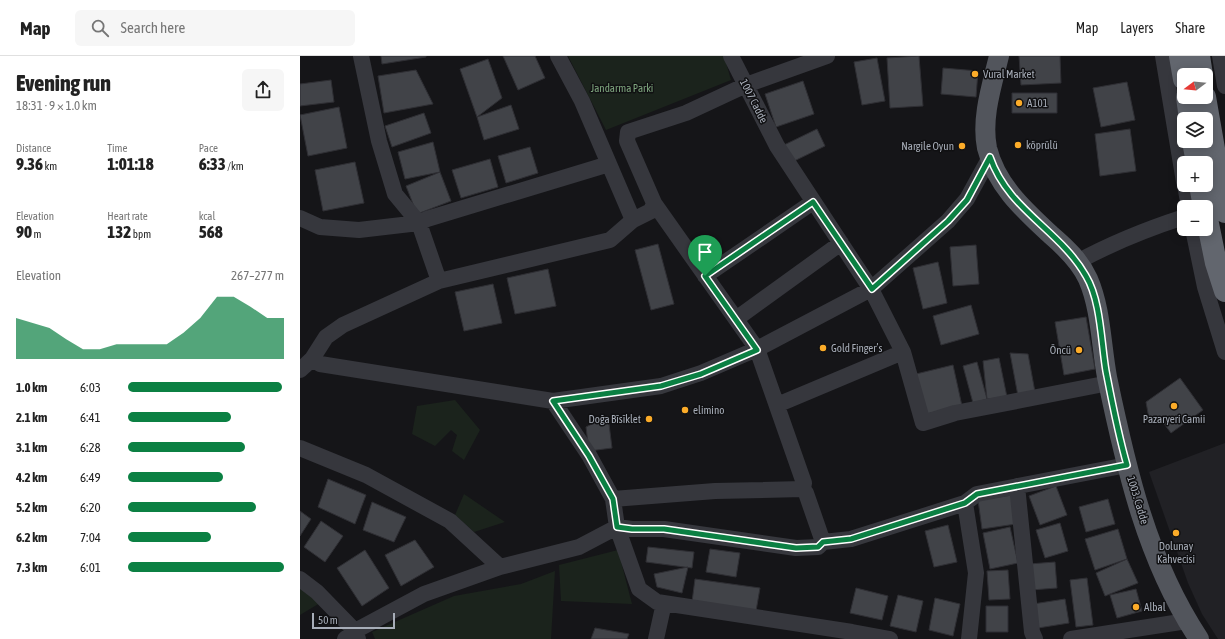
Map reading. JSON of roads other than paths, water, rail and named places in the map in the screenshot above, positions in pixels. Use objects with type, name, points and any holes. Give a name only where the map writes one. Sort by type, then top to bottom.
[{"type":"highway","points":[[1180,56],[1182,68]]},
{"type":"highway","points":[[1200,56],[1201,68]]},
{"type":"highway","points":[[1206,104],[1211,141],[1225,212]]},
{"type":"highway","points":[[1210,236],[1216,263],[1225,291]]},
{"type":"main road","name":"1003. Cadde","points":[[999,56],[988,105],[985,130],[990,157],[1004,186],[1016,201],[1077,262],[1087,277],[1092,290],[1120,440],[1127,465],[1156,556],[1167,583],[1187,621],[1199,639]]},
{"type":"street","points":[[361,56],[379,141],[396,194],[419,223],[439,282]]},
{"type":"street","points":[[558,56],[582,101],[633,220]]},
{"type":"street","name":"1007 Cadde","points":[[731,56],[777,146],[872,289],[904,352],[923,423],[955,413],[1109,383]]},
{"type":"street","points":[[823,542],[806,493],[803,490],[804,483],[757,350],[654,203],[627,142],[628,132],[686,113],[746,85],[827,56]]},
{"type":"street","points":[[1163,56],[1180,156]]},
{"type":"street","points":[[1220,56],[1225,86]]},
{"type":"street","points":[[312,359],[320,364],[553,401],[661,386],[701,374],[757,350],[872,289],[948,221],[967,200],[990,157]]},
{"type":"street","points":[[300,218],[320,228],[359,230],[419,223],[427,219],[609,164]]},
{"type":"street","points":[[705,276],[813,202]]},
{"type":"street","points":[[300,370],[312,359],[326,337],[343,325],[439,282],[610,240],[633,220],[651,211],[654,203]]},
{"type":"street","points":[[1077,262],[1106,246],[1177,219]]},
{"type":"street","points":[[1194,236],[1205,287],[1225,352]]},
{"type":"street","points":[[736,319],[841,243]]},
{"type":"street","points":[[777,405],[904,352]]},
{"type":"street","points":[[553,401],[589,456],[613,499],[617,527],[639,589],[657,602],[850,635],[890,639]]},
{"type":"street","points":[[300,448],[366,475],[450,521],[500,567]]},
{"type":"street","points":[[300,579],[317,592],[352,636],[424,594],[500,567],[579,547],[617,527],[632,529],[664,529],[796,548],[818,547],[823,542],[851,539],[965,503],[977,494],[1127,465]]},
{"type":"street","points":[[1017,486],[1032,632],[1035,639]]},
{"type":"street","points":[[613,499],[714,491],[803,490]]},
{"type":"street","points":[[965,503],[976,573],[969,639]]},
{"type":"street","points":[[656,639],[664,604]]},
{"type":"street","points":[[1071,639],[1187,621]]},
{"type":"place","name":"Vural Market","points":[[975,74]]},
{"type":"place","name":"A101","points":[[1019,103]]},
{"type":"place","name":"köprülü","points":[[1018,145]]},
{"type":"place","name":"Nargile Oyun","points":[[962,146]]},
{"type":"place","name":"Gold Finger’s","points":[[823,348]]},
{"type":"place","name":"Öncü","points":[[1079,350]]},
{"type":"place","name":"Pazaryeri Camii","points":[[1174,406]]},
{"type":"place","name":"elimino","points":[[685,410]]},
{"type":"place","name":"Doğa Bīsīklet","points":[[649,419]]},
{"type":"place","name":"Dolunay Kahvecisi","points":[[1176,533]]},
{"type":"place","name":"Albal","points":[[1136,607]]},
{"type":"park label","name":"Jandarma Parki","points":[[622,88]]}]
